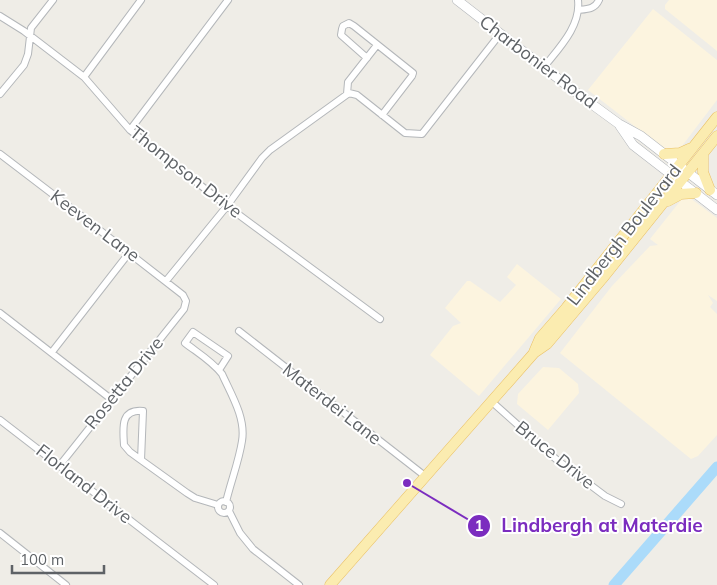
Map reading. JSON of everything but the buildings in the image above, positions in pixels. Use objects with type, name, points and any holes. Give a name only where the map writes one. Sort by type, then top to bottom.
[{"type":"main road","name":"Charbonier Road","points":[[457,0],[619,124],[641,136],[713,192]]},
{"type":"main road","name":"Lindbergh Boulevard","points":[[534,353],[540,338],[717,118]]},
{"type":"main road","name":"Charbonier Road","points":[[619,124],[633,144],[717,210]]},
{"type":"main road","name":"Lindbergh Boulevard","points":[[330,585],[534,353],[547,344],[665,202],[717,136]]},
{"type":"main road","points":[[664,154],[680,153],[694,146]]},
{"type":"main road","points":[[703,154],[703,172],[713,192]]},
{"type":"main road","points":[[665,202],[681,194],[696,193]]},
{"type":"street","points":[[0,94],[24,65],[28,54],[31,28],[53,0]]},
{"type":"street","points":[[84,77],[141,0]]},
{"type":"street","points":[[130,130],[228,0]]},
{"type":"street","points":[[544,67],[571,30],[578,10],[578,0]]},
{"type":"street","points":[[578,10],[592,9],[599,0]]},
{"type":"street","name":"Thompson Drive","points":[[0,16],[84,77],[130,130],[227,206],[380,319]]},
{"type":"street","points":[[367,58],[341,36],[343,26],[349,23],[413,73],[382,115]]},
{"type":"street","points":[[166,281],[270,150],[347,94],[357,95],[404,133],[422,134],[500,34]]},
{"type":"street","points":[[347,94],[348,82],[377,45]]},
{"type":"street","name":"Keeven Lane","points":[[0,154],[166,281],[183,295],[186,301]]},
{"type":"street","points":[[52,352],[129,253]]},
{"type":"street","name":"Rosetta Drive","points":[[60,465],[184,309],[186,301]]},
{"type":"street","points":[[0,313],[111,399]]},
{"type":"street","name":"Materdei Lane","points":[[239,331],[425,476]]},
{"type":"street","points":[[219,370],[228,356],[193,332],[185,343],[216,365],[239,411],[243,440],[226,502]]},
{"type":"street","name":"Bruce Drive","points":[[491,401],[557,460],[605,496],[621,504]]},
{"type":"street","points":[[141,460],[142,411],[134,410],[124,420],[124,445],[130,452],[141,460],[187,493],[195,498],[218,505]]},
{"type":"street","name":"Florland Drive","points":[[0,420],[214,585]]},
{"type":"street","points":[[226,502],[222,501],[218,505],[218,511],[222,513],[229,511]]},
{"type":"street","points":[[226,502],[230,507],[229,511],[249,544],[299,585]]},
{"type":"street","points":[[0,533],[66,585]]},
{"type":"shaded area","points":[[669,0],[717,0],[717,51],[665,9],[665,5]]},
{"type":"shaded area","points":[[653,9],[717,60],[717,100],[682,146],[671,151],[664,149],[588,90]]},
{"type":"shaded area","points":[[690,198],[717,218],[717,301],[708,295],[713,303],[710,307],[717,314],[717,435],[698,456],[691,459],[560,353],[612,286],[650,246],[658,245],[650,239],[681,200]]},
{"type":"shaded area","points":[[517,264],[561,299],[479,396],[430,355],[453,326],[461,323],[445,308],[467,281],[470,281],[500,302],[516,285],[507,277]]},
{"type":"shaded area","points":[[543,367],[559,368],[578,384],[579,393],[548,430],[517,404],[518,394]]},
{"type":"waterway","points":[[614,585],[717,467]]},
{"type":"place","name":"Lindbergh at Materdie","points":[[407,483]]}]
